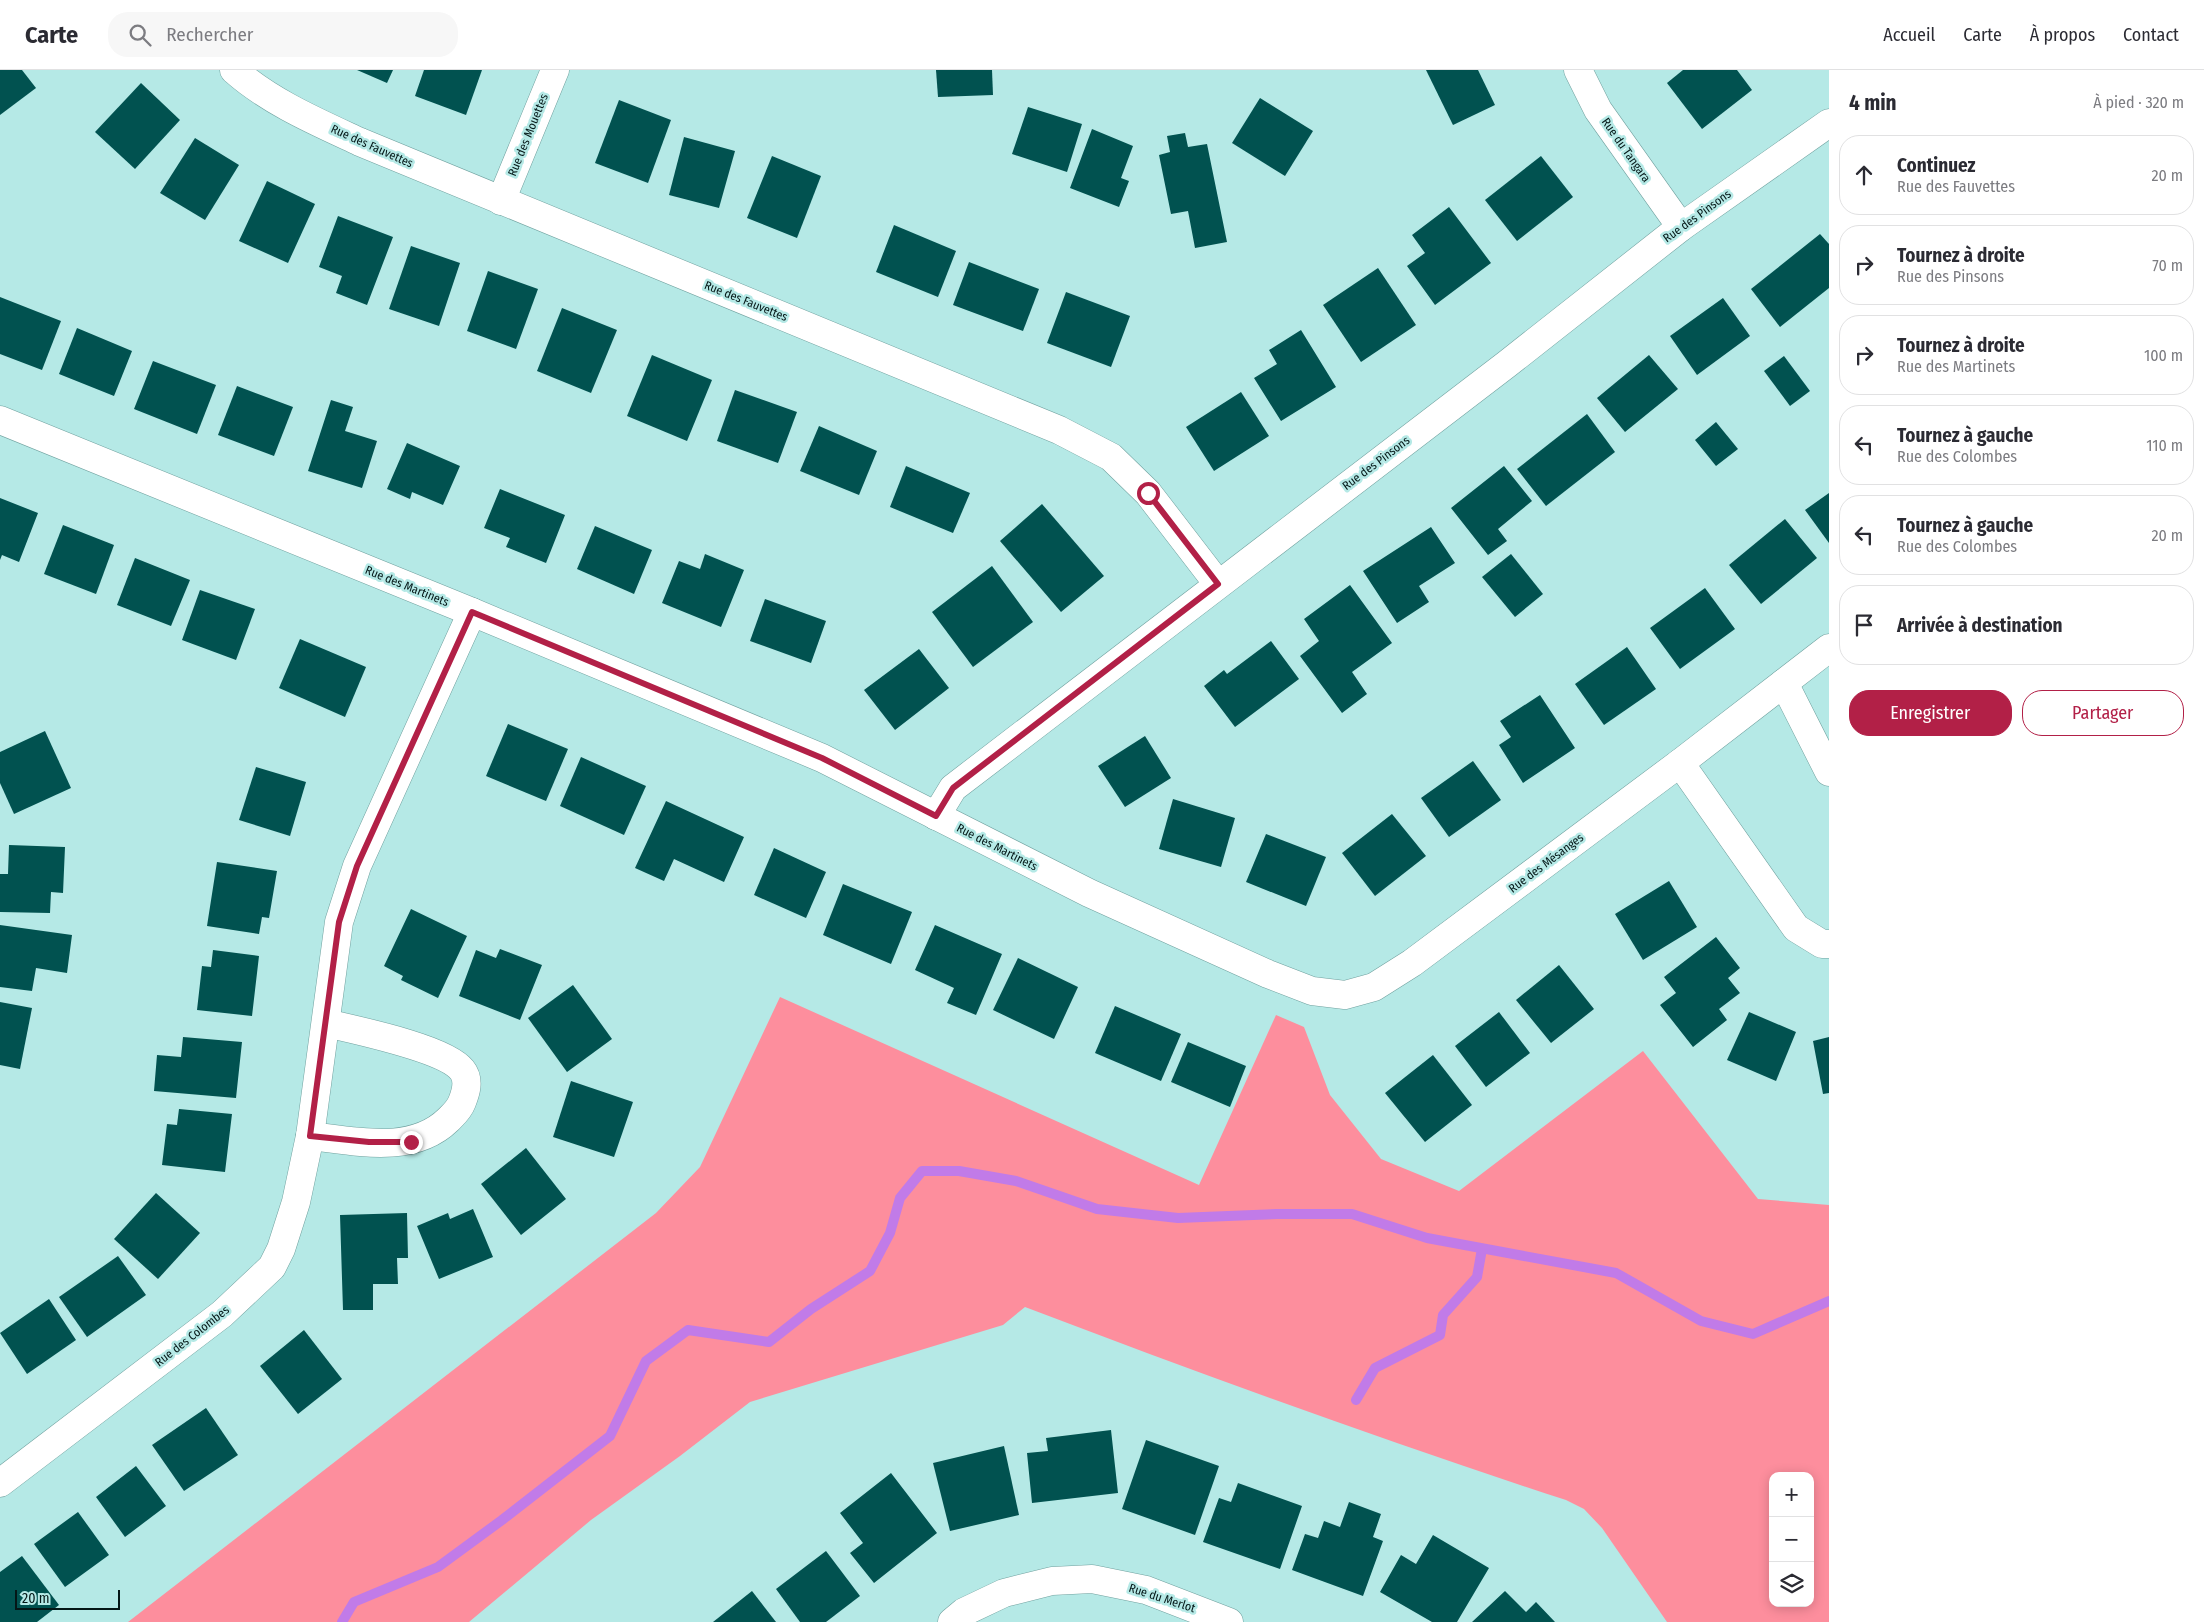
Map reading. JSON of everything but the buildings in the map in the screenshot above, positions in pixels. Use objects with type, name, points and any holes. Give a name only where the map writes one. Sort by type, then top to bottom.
[{"type":"street","name":"Rue des Fauvettes","points":[[234,70],[246,80],[304,116],[360,142],[1059,430],[1111,457],[1148,493],[1218,584]]},
{"type":"street","name":"Rue des Mouettes","points":[[501,201],[555,70]]},
{"type":"street","name":"Rue du Tangara","points":[[1578,70],[1598,110],[1681,227]]},
{"type":"street","name":"Rue des Pinsons","points":[[936,816],[953,788],[1499,370],[1681,227],[1829,123]]},
{"type":"street","name":"Rue des Martinets","points":[[0,420],[472,612],[822,758],[1089,893],[1268,974],[1312,991],[1345,995],[1374,987],[1412,963]]},
{"type":"street","name":"Rue des Colombes","points":[[0,1483],[222,1314],[272,1267],[282,1249],[296,1202],[310,1136],[326,1023],[331,968],[339,922],[357,866],[472,612]]},
{"type":"street","name":"Rue des Mésanges","points":[[1412,963],[1680,763],[1829,648]]},
{"type":"street","points":[[1784,683],[1829,772]]},
{"type":"street","points":[[1680,763],[1796,928],[1822,944],[1829,944]]},
{"type":"street","points":[[310,1136],[369,1142],[411,1142],[439,1129],[459,1110],[467,1088],[462,1070],[447,1060],[419,1047],[326,1023]]},
{"type":"street","name":"Rue du Merlot","points":[[952,1622],[964,1612],[1004,1593],[1052,1581],[1092,1579],[1146,1590],[1229,1622]]},
{"type":"shaded area","points":[[780,997],[1199,1185],[1276,1015],[1304,1027],[1330,1095],[1381,1159],[1459,1191],[1643,1051],[1758,1199],[1829,1205],[1829,1622],[1667,1622],[1602,1528],[1584,1509],[1566,1500],[1294,1407],[1025,1307],[1003,1325],[750,1402],[680,1456],[591,1520],[469,1622],[128,1622],[656,1213],[700,1167]]},
{"type":"waterway","points":[[342,1622],[354,1602],[438,1567],[610,1436],[646,1361],[688,1330],[769,1342],[811,1309],[870,1271],[890,1233],[900,1198],[922,1171],[959,1171],[1016,1181],[1097,1209],[1178,1218],[1277,1214],[1352,1214],[1427,1238],[1616,1273],[1701,1321],[1753,1334],[1829,1301]]},
{"type":"waterway","points":[[1356,1400],[1375,1368],[1440,1335],[1443,1315],[1477,1277],[1482,1249]]},
{"type":"route","points":[[411,1142],[369,1142],[310,1136],[326,1023],[331,968],[339,922],[357,866],[472,612],[822,758],[936,816],[953,788],[1218,584],[1148,493]]}]
